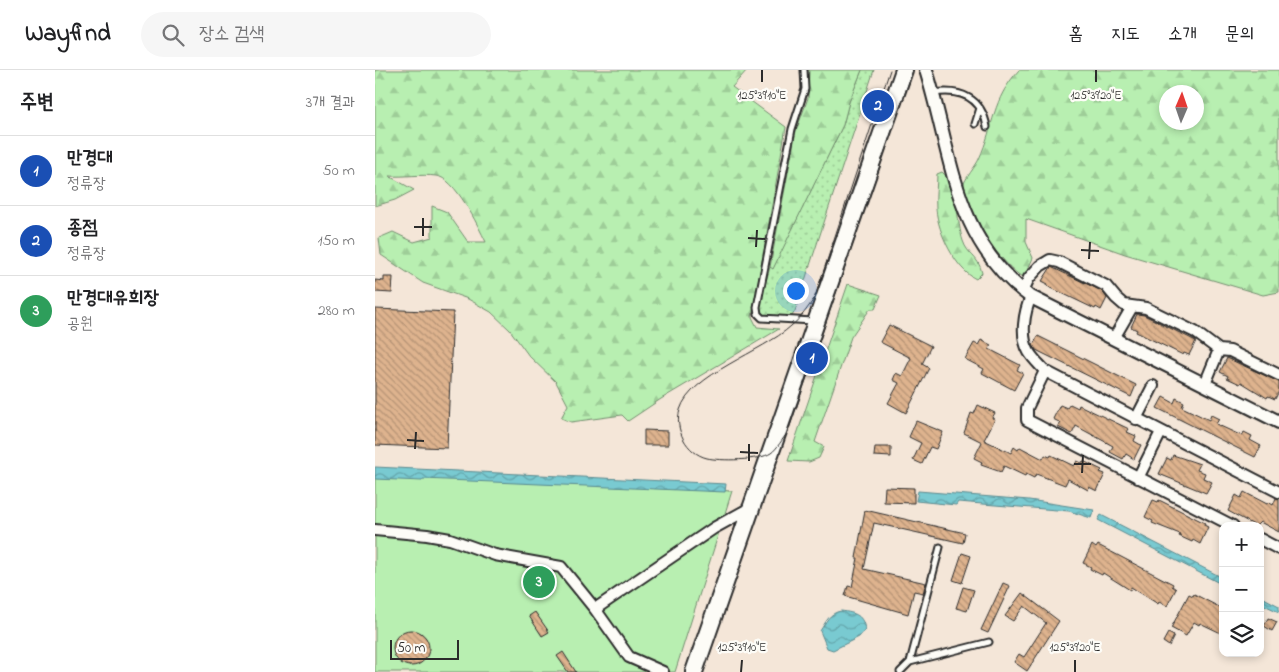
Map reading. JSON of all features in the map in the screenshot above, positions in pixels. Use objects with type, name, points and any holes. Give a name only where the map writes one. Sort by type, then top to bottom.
[{"type":"main road","points":[[694,672],[904,70]]},
{"type":"street","points":[[926,70],[945,147],[967,218],[979,242],[997,266],[1027,294],[1279,422]]},
{"type":"street","points":[[1279,375],[1229,351],[1219,350],[1195,332],[1146,308],[1124,305],[1106,286],[1059,262],[1050,260],[1040,266],[1029,278],[1025,338],[1029,352],[1045,371],[1279,492]]},
{"type":"street","points":[[1114,338],[1132,307]]},
{"type":"street","points":[[1205,384],[1219,350]]},
{"type":"street","points":[[1045,371],[1027,408],[1027,420],[1225,522]]},
{"type":"street","points":[[1135,418],[1153,386]]},
{"type":"street","points":[[1138,478],[1161,432]]},
{"type":"street","points":[[595,609],[714,528],[752,507]]},
{"type":"street","points":[[375,530],[427,534],[495,555],[561,567],[595,609],[629,657],[663,672]]},
{"type":"street","points":[[1264,541],[1279,549]]},
{"type":"lane","points":[[804,70],[805,89],[792,129],[757,307],[758,314],[762,318],[816,322]]},
{"type":"lane","points":[[933,93],[965,94],[972,98],[980,108],[987,127]]},
{"type":"lane","points":[[975,124],[980,108]]},
{"type":"lane","points":[[900,672],[910,662],[940,547]]},
{"type":"lane","points":[[910,662],[989,642]]},
{"type":"green space","points":[[375,70],[747,70],[732,87],[786,127],[752,317],[757,327],[779,329],[661,399],[628,421],[622,415],[571,422],[561,418],[568,405],[556,382],[529,356],[510,330],[491,312],[468,299],[423,283],[381,255],[379,238],[393,232],[414,242],[432,237],[432,206],[447,212],[468,242],[486,242],[465,203],[451,184],[443,178],[425,175],[389,176],[414,190],[395,200],[375,206]]},
{"type":"green space","points":[[809,70],[862,70],[849,102],[843,125],[773,269],[770,267],[796,131],[808,98]]},
{"type":"green space","points":[[862,70],[874,70],[795,311],[792,316],[785,318],[763,316],[759,312],[759,306],[770,267],[773,268],[843,125],[849,102]]},
{"type":"green space","points":[[1019,70],[1279,70],[1279,292],[1263,295],[1125,254],[1026,219],[1026,242],[1033,258],[1024,278],[1015,272],[985,236],[970,208],[965,195],[964,184],[979,159],[1003,92]]},
{"type":"green space","points":[[942,172],[947,177],[954,194],[963,241],[976,259],[982,273],[976,279],[968,274],[955,259],[940,228],[937,218],[936,196],[937,174]]},
{"type":"green space","points":[[848,284],[881,295],[875,309],[870,309],[851,337],[815,442],[824,447],[819,458],[809,462],[788,461]]},
{"type":"green space","points":[[375,474],[732,491],[675,672],[375,672]]},
{"type":"water","points":[[375,467],[726,484],[725,492],[423,479],[422,481],[375,479]]},
{"type":"water","points":[[918,491],[1029,500],[1094,510],[1091,518],[1069,511],[958,502],[956,505],[916,501]]},
{"type":"water","points":[[1101,515],[1219,576],[1219,583],[1098,520]]},
{"type":"water","points":[[1264,598],[1279,606],[1279,612],[1264,605]]},
{"type":"water","points":[[841,611],[858,616],[863,621],[865,630],[859,637],[833,650],[827,648],[820,631],[831,616]]},
{"type":"building","points":[[1051,267],[1102,291],[1107,298],[1101,310],[1096,307],[1095,309],[1047,286],[1048,284],[1042,281]]},
{"type":"building","points":[[384,277],[393,277],[392,293],[375,292],[375,280],[384,281]]},
{"type":"building","points":[[375,309],[453,312],[447,448],[375,445]]},
{"type":"building","points":[[1137,314],[1144,315],[1196,341],[1189,355],[1184,353],[1183,355],[1136,332],[1137,330],[1131,327]]},
{"type":"building","points":[[889,325],[931,346],[922,364],[929,368],[906,413],[888,403],[899,383],[893,380],[896,373],[902,376],[911,358],[880,342]]},
{"type":"building","points":[[1038,336],[1136,385],[1131,397],[1036,350],[1033,345]]},
{"type":"building","points":[[981,340],[991,345],[989,349],[1020,365],[1017,370],[1023,373],[1014,390],[982,373],[984,369],[965,359],[974,343],[978,345]]},
{"type":"building","points":[[1227,358],[1279,382],[1279,391],[1275,399],[1268,396],[1267,398],[1241,382],[1240,384],[1227,378],[1228,376],[1220,372]]},
{"type":"building","points":[[1163,397],[1174,403],[1176,398],[1184,402],[1182,407],[1209,420],[1211,415],[1219,419],[1216,424],[1242,436],[1244,432],[1252,436],[1250,440],[1261,446],[1255,457],[1157,408]]},
{"type":"building","points":[[1070,404],[1078,408],[1079,405],[1129,429],[1127,432],[1136,436],[1134,441],[1141,445],[1134,459],[1126,454],[1123,459],[1110,452],[1113,446],[1076,426],[1072,434],[1058,427],[1061,423],[1053,419],[1060,405],[1067,408]]},
{"type":"building","points":[[978,405],[995,413],[992,418],[995,419],[984,440],[1011,453],[1014,447],[1018,450],[1020,447],[1043,459],[1045,455],[1050,457],[1051,455],[1074,466],[1077,461],[1082,463],[1083,461],[1102,470],[1100,472],[1105,474],[1097,491],[1089,487],[1088,490],[1068,479],[1065,485],[1036,474],[1034,478],[1026,474],[1025,476],[1004,466],[1001,472],[981,465],[982,462],[974,458],[982,442],[964,433],[971,413],[974,414]]},
{"type":"building","points":[[916,421],[943,432],[936,449],[930,447],[922,464],[913,460],[921,443],[909,437]]},
{"type":"building","points":[[644,430],[668,431],[668,445],[644,445]]},
{"type":"building","points":[[875,447],[891,447],[891,457],[874,456]]},
{"type":"building","points":[[1173,455],[1200,464],[1197,470],[1205,473],[1203,478],[1212,482],[1206,493],[1159,474],[1167,458],[1171,460]]},
{"type":"building","points":[[885,487],[914,488],[914,503],[884,502]]},
{"type":"building","points":[[1244,492],[1267,504],[1268,502],[1273,505],[1276,498],[1279,499],[1279,532],[1264,524],[1264,522],[1249,522],[1228,511],[1236,495],[1241,498]]},
{"type":"building","points":[[1153,500],[1158,502],[1159,500],[1205,523],[1204,525],[1208,527],[1200,544],[1152,523],[1153,521],[1145,517]]},
{"type":"building","points":[[865,510],[965,533],[963,543],[874,523],[864,569],[926,583],[923,593],[914,591],[908,614],[845,596],[848,586],[852,587]]},
{"type":"building","points":[[1092,545],[1096,548],[1098,545],[1173,584],[1172,586],[1176,589],[1167,606],[1159,602],[1158,604],[1131,587],[1130,590],[1103,573],[1102,575],[1090,569],[1091,567],[1083,563]]},
{"type":"building","points":[[962,553],[971,556],[962,583],[953,580]]},
{"type":"building","points":[[1003,583],[1010,586],[988,633],[981,630]]},
{"type":"building","points":[[963,587],[974,590],[967,611],[956,608]]},
{"type":"building","points":[[1022,593],[1059,621],[1027,671],[1014,662],[1019,654],[1024,657],[1046,623],[1024,606],[1013,621],[1005,616]]},
{"type":"building","points":[[1189,594],[1193,596],[1194,594],[1219,607],[1219,632],[1194,622],[1186,636],[1171,628]]},
{"type":"building","points":[[535,612],[549,632],[542,636],[529,616]]},
{"type":"building","points":[[1268,618],[1277,622],[1272,631],[1264,626]]},
{"type":"building","points":[[411,630],[423,636],[429,648],[423,660],[411,666],[399,660],[393,648],[399,636]]},
{"type":"building","points":[[1168,633],[1174,636],[1169,646],[1163,642]]},
{"type":"building","points":[[563,652],[576,672],[568,672],[557,656]]},
{"type":"tram line","points":[[890,70],[815,297],[798,320],[779,336],[729,364],[698,385],[687,397],[680,410],[679,424],[683,439],[693,451],[700,455],[707,458],[730,460],[758,458],[771,453],[788,432],[913,70]]},
{"type":"place","name":"종점","points":[[878,106]]},
{"type":"place","name":"만경대","points":[[812,358]]},
{"type":"place","name":"만경대유희장","points":[[539,582]]}]
